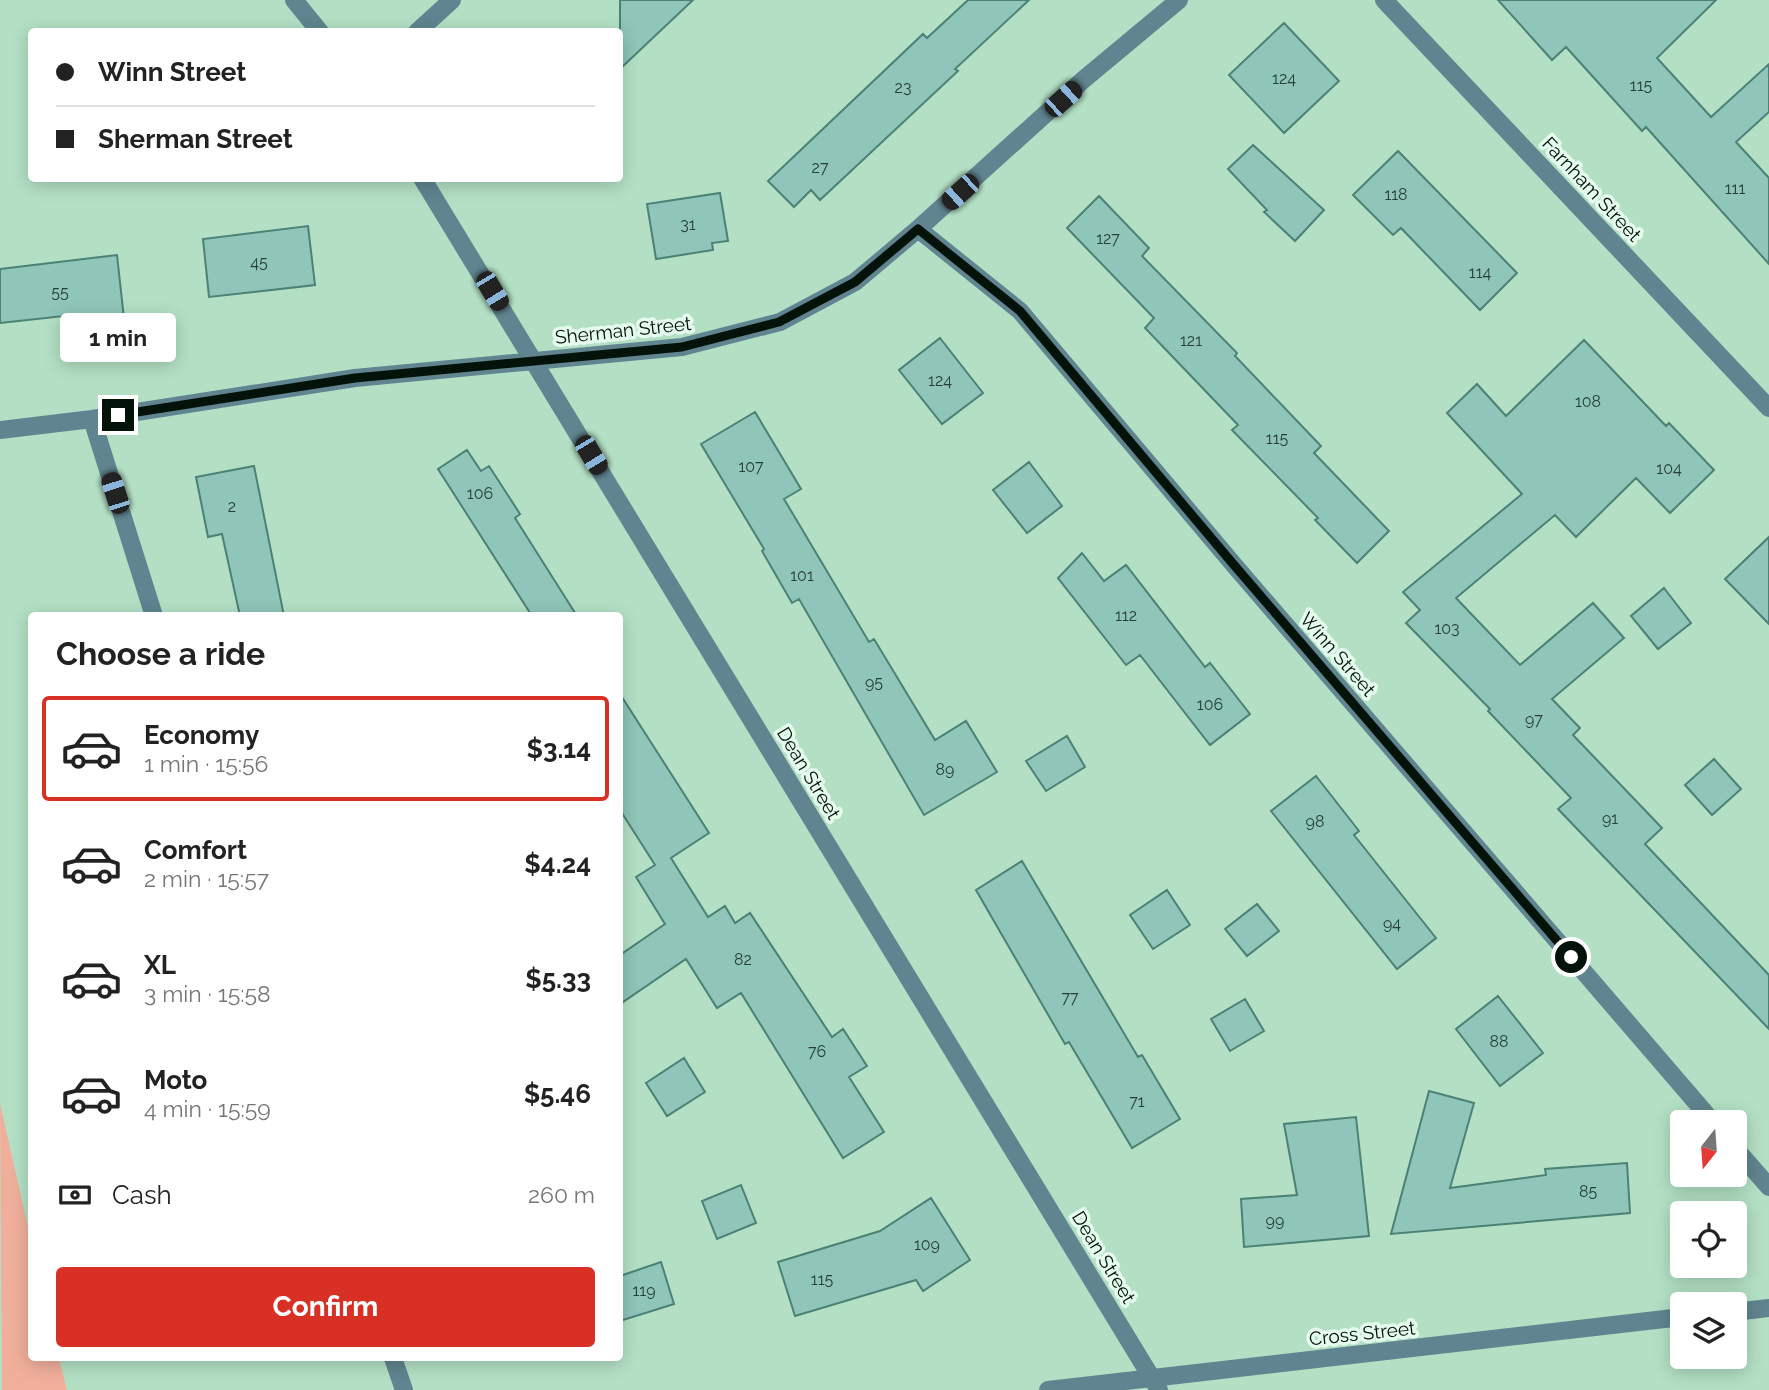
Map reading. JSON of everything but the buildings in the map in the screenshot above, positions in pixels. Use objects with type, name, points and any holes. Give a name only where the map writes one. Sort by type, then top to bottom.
[{"type":"street","points":[[294,0],[317,28]]},
{"type":"street","points":[[421,28],[452,0]]},
{"type":"street","name":"Sherman Street","points":[[0,430],[92,419],[355,378],[682,347],[779,322],[855,282],[918,229],[1083,80],[1179,0]]},
{"type":"street","name":"Farnham Street","points":[[1384,0],[1769,408]]},
{"type":"street","name":"Dean Street","points":[[424,182],[1155,1384]]},
{"type":"street","name":"Winn Street","points":[[918,229],[1020,311],[1243,576],[1703,1110]]},
{"type":"street","points":[[92,419],[154,612]]},
{"type":"street","points":[[1747,1162],[1769,1187]]},
{"type":"street","points":[[1747,1310],[1769,1308]]},
{"type":"street","name":"Cross Street","points":[[1048,1390],[1155,1384],[1670,1319]]},
{"type":"street","points":[[394,1361],[404,1390]]},
{"type":"shaded area","points":[[0,1103],[28,1228],[28,1361],[60,1361],[67,1390],[2,1390]]},
{"type":"route","points":[[118,415],[355,378],[682,347],[779,322],[855,282],[918,229],[1020,311],[1571,957]]}]
